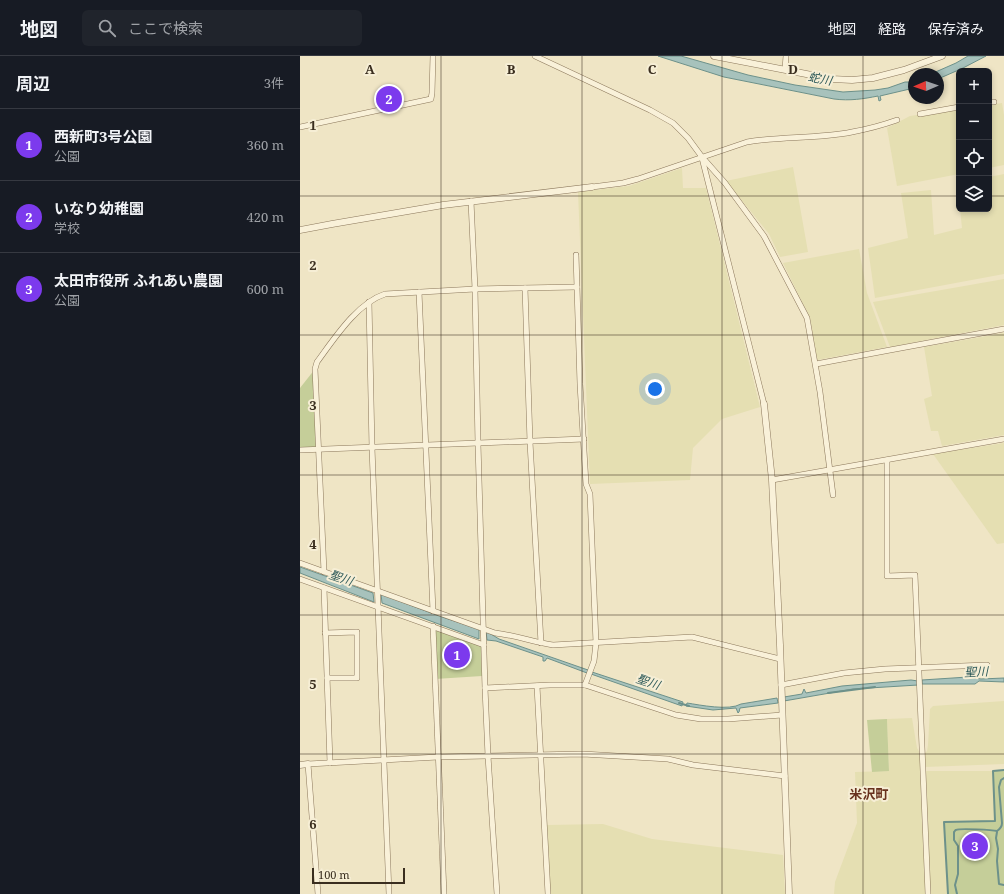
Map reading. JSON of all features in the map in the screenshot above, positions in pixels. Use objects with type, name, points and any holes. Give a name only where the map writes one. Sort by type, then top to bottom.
[{"type":"street","points":[[300,127],[431,100],[433,56]]},
{"type":"street","points":[[535,56],[650,110],[673,123],[688,138],[702,157],[725,183],[764,236],[807,318],[816,364],[833,495]]},
{"type":"street","points":[[714,56],[832,79],[858,80],[873,78],[904,70],[942,56]]},
{"type":"street","points":[[785,69],[786,56]]},
{"type":"street","points":[[920,114],[956,108]]},
{"type":"street","points":[[300,230],[361,218],[471,201],[623,183],[747,142],[852,132],[880,126],[897,120]]},
{"type":"street","points":[[702,157],[764,404],[772,480],[789,894]]},
{"type":"street","points":[[471,201],[475,289],[485,688],[497,894]]},
{"type":"street","points":[[576,254],[586,484],[590,494],[596,643],[592,664],[586,682]]},
{"type":"street","points":[[324,572],[315,369],[317,362],[356,313],[378,296],[385,294],[475,289],[577,286]]},
{"type":"street","points":[[525,288],[530,442],[541,643]]},
{"type":"street","points":[[420,292],[433,611]]},
{"type":"street","points":[[369,302],[372,448],[379,592],[383,760],[389,894]]},
{"type":"street","points":[[816,364],[1004,330]]},
{"type":"street","points":[[300,450],[584,439]]},
{"type":"street","points":[[772,480],[1004,439]]},
{"type":"street","points":[[887,460],[887,576],[915,574],[928,894]]},
{"type":"street","points":[[300,563],[495,633],[513,635],[541,643],[553,645],[692,637],[780,660]]},
{"type":"street","points":[[300,580],[484,642]]},
{"type":"street","points":[[324,588],[330,763]]},
{"type":"street","points":[[433,626],[444,894]]},
{"type":"street","points":[[326,633],[356,632],[357,678],[327,678]]},
{"type":"street","points":[[781,687],[844,673],[987,665]]},
{"type":"street","points":[[485,688],[586,682],[676,715],[701,719],[728,719],[782,713]]},
{"type":"street","points":[[537,686],[548,894]]},
{"type":"street","points":[[300,765],[438,757],[583,754],[663,759],[693,765],[785,776]]},
{"type":"street","points":[[308,764],[318,894]]},
{"type":"shaded area","points":[[1002,103],[1004,115],[1004,165],[992,167],[992,140],[992,105]]},
{"type":"shaded area","points":[[956,109],[956,175],[897,186],[887,128],[910,116]]},
{"type":"shaded area","points":[[793,167],[808,252],[780,257],[769,234],[726,181]]},
{"type":"shaded area","points":[[682,168],[683,188],[706,188],[760,407],[722,419],[693,448],[690,480],[590,484],[578,192],[629,186]]},
{"type":"shaded area","points":[[1004,174],[1004,274],[875,298],[868,248],[908,238],[901,193],[931,190],[934,235],[962,228],[960,212],[992,212],[992,176]]},
{"type":"shaded area","points":[[859,249],[867,293],[887,347],[817,360],[810,318],[783,263]]},
{"type":"shaded area","points":[[1004,279],[1004,325],[890,347],[873,302]]},
{"type":"shaded area","points":[[1004,333],[1004,435],[942,446],[938,431],[931,431],[924,399],[932,396],[924,347]]},
{"type":"shaded area","points":[[1004,443],[1004,543],[997,544],[933,454]]},
{"type":"shaded area","points":[[1004,701],[1004,764],[925,767],[924,754],[927,751],[928,745],[930,709],[933,706]]},
{"type":"shaded area","points":[[912,718],[917,748],[920,753],[926,894],[834,894],[835,882],[857,823],[855,772],[889,771],[887,719]]},
{"type":"shaded area","points":[[926,771],[993,771],[995,821],[946,869],[948,894],[930,894]]},
{"type":"shaded area","points":[[603,824],[652,839],[783,855],[785,894],[550,894],[547,825]]},
{"type":"green space","points":[[315,369],[319,450],[300,450],[300,388]]},
{"type":"green space","points":[[433,629],[481,646],[482,676],[435,679]]},
{"type":"green space","points":[[887,719],[889,771],[872,772],[867,720]]},
{"type":"green space","points":[[1004,770],[1004,894],[948,894],[944,822],[995,820],[993,771]]},
{"type":"water","points":[[658,56],[681,56],[748,75],[795,85],[843,92],[888,88],[905,82],[908,82],[908,89],[880,96],[881,100],[879,101],[878,96],[846,100],[834,99],[724,77]]},
{"type":"water","points":[[968,56],[986,56],[963,68],[956,68],[956,71],[944,76],[944,68]]},
{"type":"water","points":[[300,567],[373,593],[374,602],[300,573]]},
{"type":"water","points":[[381,594],[439,616],[479,629],[479,639],[382,603]]},
{"type":"water","points":[[486,631],[499,639],[588,670],[587,673],[547,658],[543,661],[543,657],[496,641],[487,640]]},
{"type":"water","points":[[592,672],[683,702],[682,706],[591,674]]},
{"type":"water","points":[[968,677],[981,679],[1004,678],[1004,682],[979,681],[975,684],[922,684],[922,680]]},
{"type":"water","points":[[911,680],[918,681],[918,685],[853,689],[784,701],[784,697],[802,694],[804,689],[806,693],[842,686]]},
{"type":"water","points":[[777,698],[778,703],[740,708],[738,713],[736,708],[713,710],[686,706],[687,703],[714,707],[729,707]]},
{"type":"waterway","name":"聖川","points":[[828,693],[875,687]]},
{"type":"waterway","name":"聖川","points":[[679,703],[689,706]]},
{"type":"waterway","points":[[948,894],[944,822],[995,821],[993,771],[1004,770]]},
{"type":"waterway","points":[[957,894],[955,885],[958,874],[958,846],[954,840],[954,832],[958,829],[997,831],[999,829],[1002,823],[999,787],[1001,780],[1004,778]]},
{"type":"waterway","points":[[997,832],[996,838],[998,849],[997,861],[999,884],[1004,885]]},
{"type":"place","name":"いなり幼稚園","points":[[389,99]]},
{"type":"place","name":"西新町3号公園","points":[[457,655]]},
{"type":"place","name":"太田市役所 ふれあい農園","points":[[975,846]]},
{"type":"district","name":"米沢町","points":[[869,794]]},
{"type":"water label","name":"蛇川","points":[[820,79]]}]
